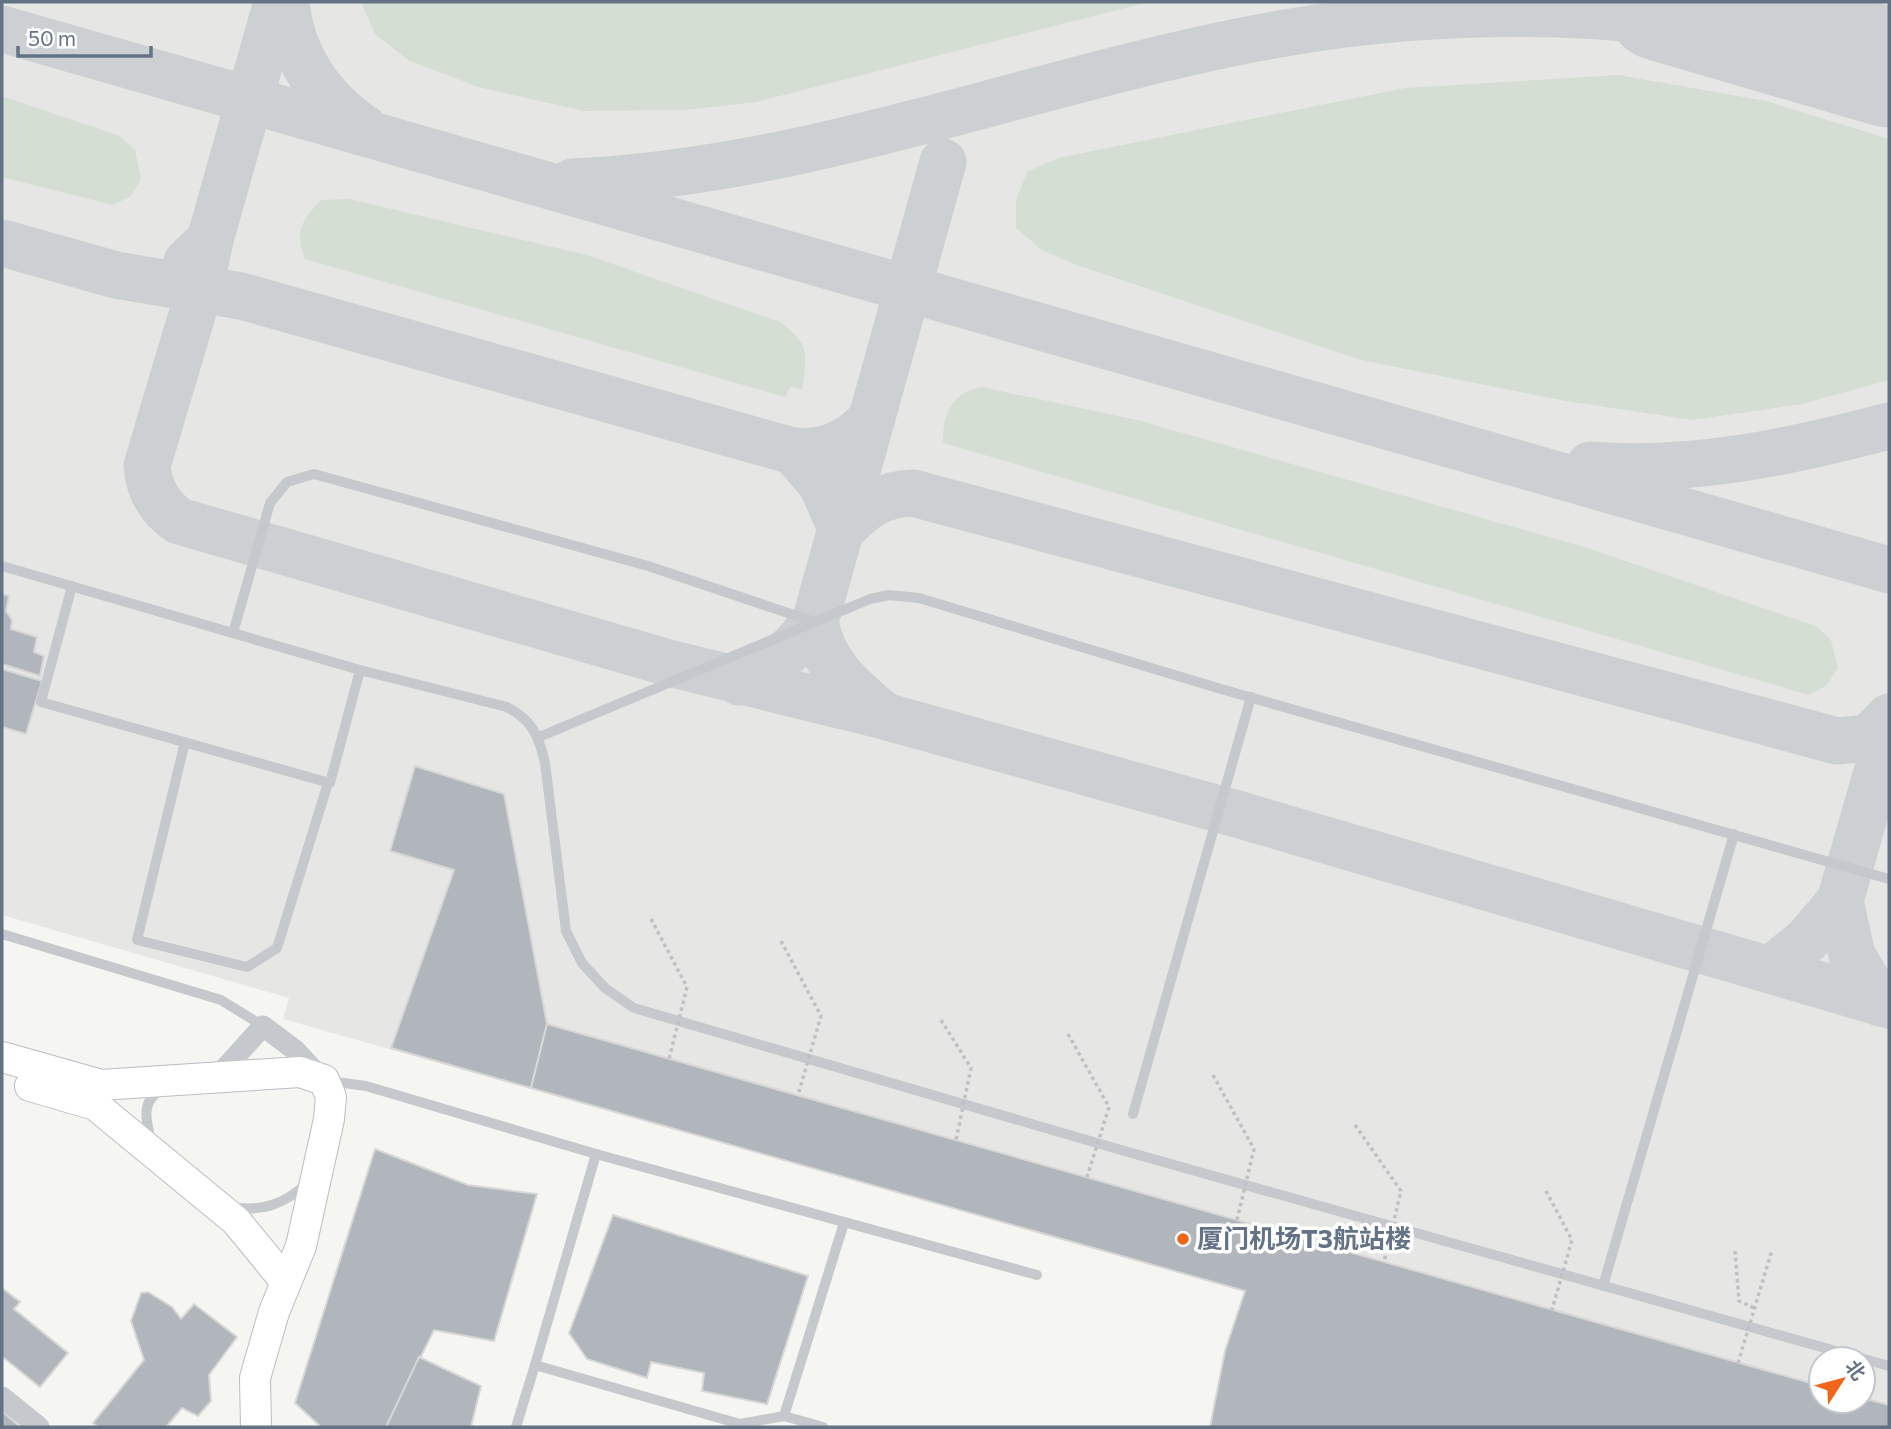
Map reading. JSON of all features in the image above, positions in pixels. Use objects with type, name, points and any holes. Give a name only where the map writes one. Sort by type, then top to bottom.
[{"type":"main road","points":[[2,1057],[101,1085],[300,1072],[324,1080],[331,1097],[319,1170],[301,1246],[286,1282],[255,1378],[256,1427]]},
{"type":"main road","points":[[2,1078],[95,1105],[216,1204],[262,1249],[286,1282]]},
{"type":"street","points":[[212,1077],[263,1026],[296,1050],[324,1080]]},
{"type":"street","points":[[2,1397],[39,1427]]},
{"type":"lane","points":[[233,633],[270,503],[287,482],[314,474],[622,559],[815,622]]},
{"type":"lane","points":[[2,566],[360,670],[507,708],[524,716],[539,737],[566,931],[590,971],[605,988],[634,1008],[1889,1366]]},
{"type":"lane","points":[[72,586],[41,702],[328,783]]},
{"type":"lane","points":[[539,737],[870,599],[890,595],[919,598],[1251,697],[1889,879]]},
{"type":"lane","points":[[185,742],[137,940],[247,967],[267,957],[277,948],[360,670]]},
{"type":"lane","points":[[1133,1114],[1251,697]]},
{"type":"lane","points":[[1603,1286],[1734,834]]},
{"type":"lane","points":[[2,934],[221,1000],[263,1026]]},
{"type":"lane","points":[[153,1150],[146,1115],[147,1104],[155,1093],[169,1085],[212,1077]]},
{"type":"lane","points":[[324,1080],[366,1086],[596,1154],[1037,1275]]},
{"type":"lane","points":[[516,1427],[596,1154]]},
{"type":"lane","points":[[216,1204],[250,1208],[275,1206],[287,1200],[319,1170]]},
{"type":"lane","points":[[784,1416],[844,1223]]},
{"type":"lane","points":[[535,1365],[740,1424],[784,1416],[822,1427]]},
{"type":"path","points":[[651,919],[687,987],[669,1059]]},
{"type":"path","points":[[781,941],[821,1016],[798,1095]]},
{"type":"path","points":[[941,1020],[971,1068],[956,1140]]},
{"type":"path","points":[[1068,1034],[1110,1107],[1087,1177]]},
{"type":"path","points":[[1213,1075],[1254,1149],[1236,1224]]},
{"type":"path","points":[[1355,1125],[1401,1191],[1384,1262]]},
{"type":"path","points":[[1546,1191],[1572,1240],[1552,1310]]},
{"type":"path","points":[[1735,1251],[1739,1301],[1754,1308]]},
{"type":"path","points":[[1738,1363],[1772,1251]]},
{"type":"shaded area","points":[[2,2],[1889,2],[1889,1427],[1210,1427],[1245,1291],[283,1019],[289,998],[2,915]]},
{"type":"shaded area","points":[[361,2],[1149,2],[756,102],[686,110],[584,111],[478,87],[408,60],[375,34]]},
{"type":"shaded area","points":[[1619,75],[1766,101],[1889,139],[1889,380],[1802,404],[1692,420],[1560,400],[1361,360],[1074,264],[1042,250],[1016,228],[1016,200],[1027,172],[1058,158],[1405,88]]},
{"type":"shaded area","points":[[2,96],[120,136],[135,150],[141,179],[131,196],[113,205],[2,177]]},
{"type":"shaded area","points":[[349,199],[587,255],[780,322],[802,344],[805,368],[802,390],[791,386],[785,397],[305,259],[300,233],[309,214],[321,200]]},
{"type":"shaded area","points":[[982,387],[1137,420],[1584,547],[1816,626],[1831,640],[1838,668],[1827,685],[1809,695],[943,443],[944,423],[951,406],[963,394]]},
{"type":"building","points":[[2,594],[9,596],[6,611],[12,620],[11,629],[37,637],[34,652],[44,656],[40,676],[2,664]]},
{"type":"building","points":[[2,669],[42,681],[26,734],[2,727]]},
{"type":"building","points":[[415,766],[504,794],[547,1024],[531,1088],[391,1048],[454,870],[390,851]]},
{"type":"building","name":"厦门机场T3航站楼","points":[[547,1024],[1807,1382],[1807,1415],[1877,1415],[1877,1402],[1889,1405],[1889,1427],[1210,1427],[1225,1351],[1245,1291],[531,1088]]},
{"type":"building","points":[[375,1149],[468,1185],[537,1194],[494,1341],[434,1330],[386,1427],[321,1427],[295,1403]]},
{"type":"building","points":[[613,1215],[808,1276],[767,1404],[702,1391],[704,1373],[651,1362],[647,1378],[587,1359],[569,1333]]},
{"type":"building","points":[[2,1288],[20,1302],[14,1309],[68,1353],[40,1387],[4,1358],[2,1360]]},
{"type":"building","points":[[148,1292],[172,1307],[181,1319],[194,1304],[237,1337],[209,1375],[211,1401],[198,1416],[182,1408],[166,1427],[98,1427],[93,1423],[144,1360],[131,1321],[141,1293]]},
{"type":"building","points":[[419,1357],[481,1386],[471,1427],[386,1427]]},
{"type":"building","points":[[2,1411],[20,1427],[2,1427]]},
{"type":"taxiway","points":[[187,262],[210,240],[277,2]]},
{"type":"taxiway","points":[[286,2],[294,40],[310,74],[334,104],[364,128]]},
{"type":"taxiway","points":[[572,182],[660,175],[747,161],[920,122],[1177,55],[1263,37],[1359,22],[1459,15],[1558,14],[1607,17],[1699,27],[1832,52]]},
{"type":"taxiway","points":[[2,29],[1889,570]]},
{"type":"taxiway","points":[[815,622],[943,162]]},
{"type":"taxiway","points":[[210,240],[199,291],[147,466],[150,483],[157,498],[179,521],[669,663],[884,716],[1237,814],[1889,1005]]},
{"type":"taxiway","points":[[2,243],[116,275],[241,296],[793,451],[816,451],[837,445],[855,434],[872,418]]},
{"type":"taxiway","points":[[1590,465],[1628,467],[1703,463],[1778,452],[1889,426]]},
{"type":"taxiway","points":[[793,451],[821,483],[842,530],[873,503],[891,496],[913,493],[1837,741],[1869,738],[1889,717]]},
{"type":"taxiway","points":[[739,682],[772,665],[790,650],[815,622],[824,651],[831,663],[849,684],[882,714]]},
{"type":"taxiway","points":[[1840,901],[1889,730]]},
{"type":"taxiway","points":[[1771,969],[1807,940],[1840,901],[1852,955],[1880,1003]]},
{"type":"runway","points":[[1663,2],[1889,68]]},
{"type":"place","name":"厦门机场T3航站楼","points":[[1183,1239]]}]
